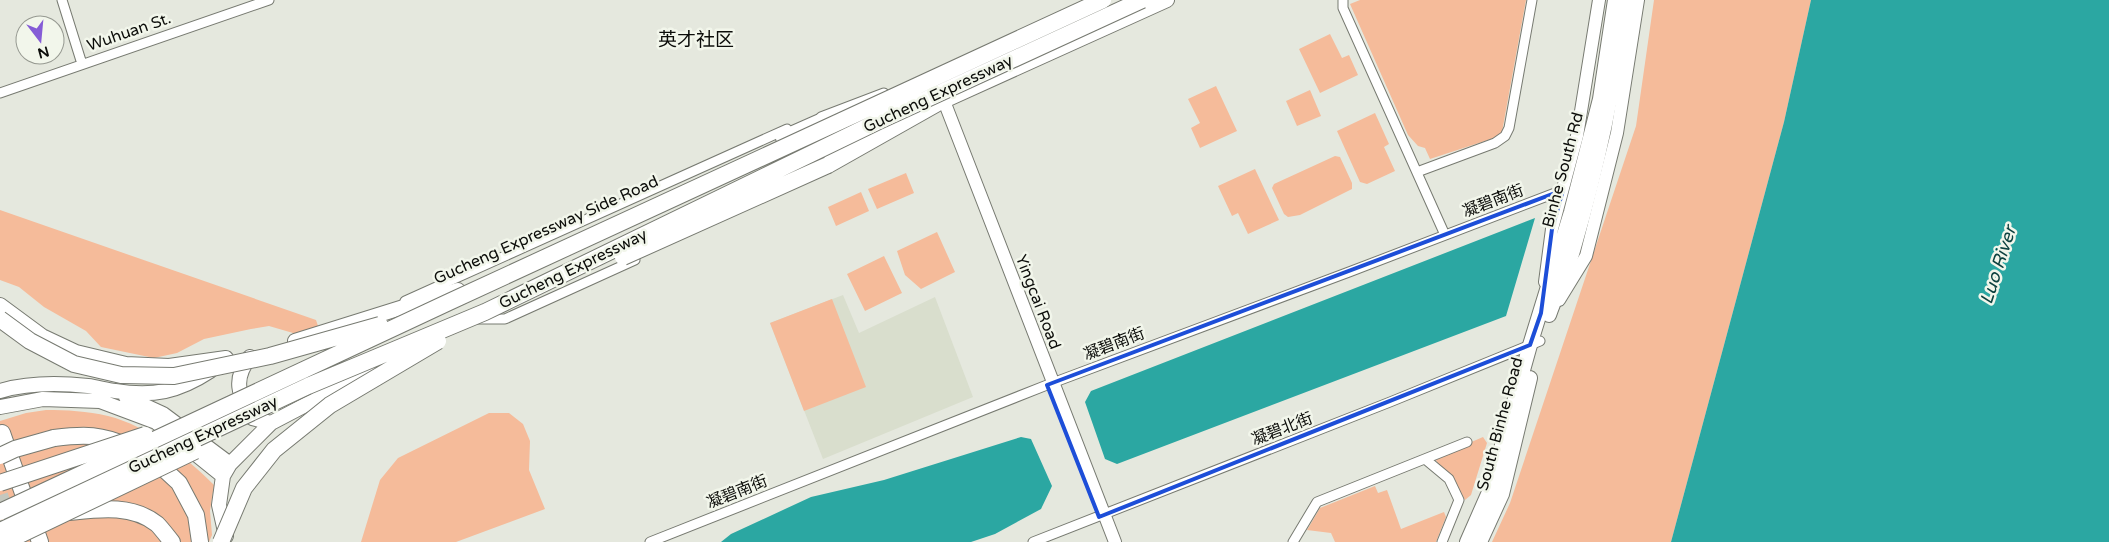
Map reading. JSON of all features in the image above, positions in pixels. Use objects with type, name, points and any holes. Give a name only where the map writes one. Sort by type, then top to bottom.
[{"type":"highway","name":"Gucheng Expressway","points":[[0,512],[1103,0]]},
{"type":"highway","name":"Gucheng Expressway","points":[[0,531],[308,386],[482,315],[879,121],[1142,0]]},
{"type":"highway","points":[[0,319],[30,341],[74,364],[121,376],[174,376],[270,356],[355,333],[449,302],[539,253],[784,138],[918,80]]},
{"type":"highway","points":[[221,542],[244,488],[274,450],[330,405],[482,315],[568,282],[828,165],[940,102]]},
{"type":"highway","points":[[5,542],[239,430],[308,386]]},
{"type":"highway","points":[[0,483],[218,411]]},
{"type":"highway","points":[[2,433],[40,542]]},
{"type":"highway","points":[[0,456],[15,449],[54,438],[81,434],[109,438],[143,452],[179,483],[196,515],[200,542]]},
{"type":"highway","points":[[69,512],[106,508],[138,513],[157,524],[172,542]]},
{"type":"main road","name":"Gucheng Expressway Side Road","points":[[0,305],[42,336],[76,352],[126,364],[169,366],[229,358],[293,342],[370,316],[448,294],[568,242],[1089,0]]},
{"type":"main road","points":[[227,542],[219,505],[226,470],[271,423],[392,359],[482,315],[940,102],[1167,0]]},
{"type":"main road","points":[[1544,317],[1552,229],[1577,136],[1599,0]]},
{"type":"main road","name":"Binhe South Rd","points":[[1544,317],[1600,99],[1615,0]]},
{"type":"main road","name":"Binhe South Rd","points":[[1535,343],[1544,317],[1574,248],[1601,147],[1616,71],[1626,0]]},
{"type":"main road","points":[[1544,317],[1586,256],[1617,132],[1638,0]]},
{"type":"main road","name":"Yingcai Road","points":[[918,80],[940,102],[982,216],[1101,516],[1109,542]]},
{"type":"main road","name":"South Binhe Road","points":[[1467,542],[1489,492],[1535,343]]},
{"type":"main road","name":"South Binhe Road","points":[[1480,542],[1502,494],[1535,343]]},
{"type":"main road","points":[[254,352],[240,369],[239,384],[242,399],[252,418],[271,423]]},
{"type":"main road","points":[[94,356],[106,381],[115,392],[163,414],[226,470]]},
{"type":"main road","points":[[0,390],[14,387],[65,385],[89,386],[115,392],[161,394],[176,389],[207,373],[229,358]]},
{"type":"main road","points":[[0,407],[43,399],[100,401],[156,422],[226,470]]},
{"type":"main road","name":"Yingcai Road","points":[[1101,516],[1115,542]]},
{"type":"street","points":[[62,0],[82,64]]},
{"type":"street","name":"Wuhuan St.","points":[[0,92],[269,0]]},
{"type":"street","points":[[1343,0],[1343,8],[1445,235]]},
{"type":"street","points":[[1417,172],[1496,143],[1505,136],[1509,128],[1532,0]]},
{"type":"street","name":"凝碧南街","points":[[650,542],[669,539],[1050,384],[1563,190]]},
{"type":"street","name":"凝碧北街","points":[[1033,542],[1535,343]]},
{"type":"street","points":[[1293,542],[1316,502],[1467,442]]},
{"type":"street","points":[[1425,459],[1449,479],[1459,500],[1442,542]]},
{"type":"highlighted area","points":[[1563,190],[1552,229],[1541,313],[1530,345],[1099,517],[1047,385]]},
{"type":"shaded area","points":[[1360,0],[1526,0],[1502,132],[1494,138],[1430,159],[1425,148],[1418,146],[1408,135],[1350,4]]},
{"type":"shaded area","points":[[1654,0],[1811,0],[1784,122],[1671,542],[1492,542],[1510,503],[1636,126]]},
{"type":"shaded area","points":[[1330,34],[1342,58],[1349,55],[1358,75],[1320,93],[1299,49]]},
{"type":"shaded area","points":[[1216,86],[1237,131],[1200,148],[1191,128],[1200,123],[1188,99]]},
{"type":"shaded area","points":[[1310,90],[1321,116],[1297,126],[1286,101]]},
{"type":"shaded area","points":[[1375,113],[1389,144],[1384,147],[1395,171],[1367,184],[1360,182],[1337,131]]},
{"type":"shaded area","points":[[1335,156],[1340,157],[1352,183],[1352,189],[1300,215],[1288,217],[1284,214],[1272,188],[1274,184]]},
{"type":"shaded area","points":[[1255,169],[1279,220],[1248,234],[1238,213],[1232,216],[1218,186]]},
{"type":"shaded area","points":[[906,173],[914,193],[877,209],[868,189]]},
{"type":"shaded area","points":[[861,192],[869,211],[836,226],[828,207]]},
{"type":"shaded area","points":[[0,210],[316,320],[318,326],[303,333],[293,333],[269,326],[251,329],[204,339],[177,353],[154,358],[101,347],[86,331],[44,307],[19,287],[0,280]]},
{"type":"shaded area","points":[[937,232],[955,272],[921,289],[905,275],[897,251]]},
{"type":"shaded area","points":[[884,256],[902,293],[865,311],[847,274]]},
{"type":"shaded area","points":[[843,295],[859,333],[935,297],[973,397],[823,459],[770,323]]},
{"type":"shaded area","points":[[832,299],[866,387],[804,411],[770,323]]},
{"type":"shaded area","points":[[46,410],[92,413],[123,421],[165,443],[191,463],[214,485],[210,511],[212,535],[209,542],[0,542],[0,421],[26,413]]},
{"type":"shaded area","points":[[489,413],[509,413],[523,424],[530,441],[529,470],[545,509],[456,542],[361,542],[380,480],[398,458]]},
{"type":"shaded area","points":[[1483,437],[1487,443],[1471,495],[1465,500],[1453,478],[1436,460],[1439,456]]},
{"type":"shaded area","points":[[1375,486],[1378,493],[1387,490],[1401,529],[1444,512],[1446,517],[1436,542],[1335,542],[1331,533],[1307,530],[1320,508]]},
{"type":"water","name":"Luo River","points":[[1811,0],[2109,0],[2109,542],[1671,542],[1784,122]]},
{"type":"water","points":[[1535,218],[1506,316],[1117,464],[1105,459],[1085,402],[1091,391]]},
{"type":"water","points":[[1021,437],[1031,439],[1052,486],[1041,509],[995,534],[971,542],[721,542],[731,534],[811,497],[884,480]]},
{"type":"tunnel","points":[[0,495],[14,540]]},
{"type":"district","name":"英才社区","points":[[696,40]]}]
